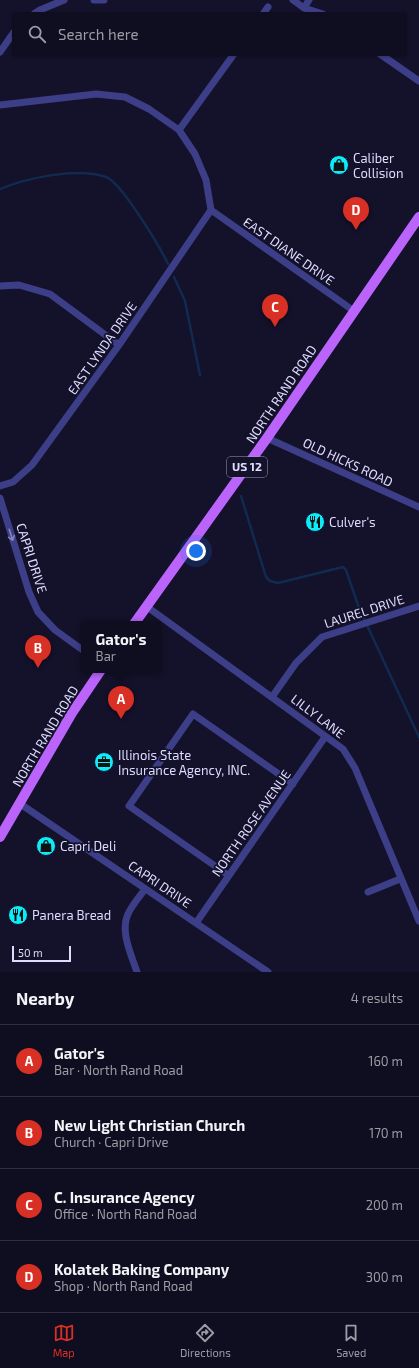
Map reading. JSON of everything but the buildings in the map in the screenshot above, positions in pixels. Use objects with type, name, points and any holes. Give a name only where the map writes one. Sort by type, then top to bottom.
[{"type":"main road","name":"NORTH RAND ROAD","points":[[136,621],[267,438],[419,217]]},
{"type":"main road","name":"NORTH RAND ROAD","points":[[0,836],[72,714],[99,673]]},
{"type":"street","points":[[37,12],[64,0]]},
{"type":"street","points":[[94,0],[104,0]]},
{"type":"street","points":[[293,0],[304,8],[317,12]]},
{"type":"street","points":[[304,8],[309,0]]},
{"type":"street","points":[[265,12],[268,8]]},
{"type":"street","points":[[0,52],[12,35]]},
{"type":"street","points":[[179,130],[233,56]]},
{"type":"street","points":[[383,56],[419,81]]},
{"type":"street","points":[[0,105],[96,94],[125,97],[149,109],[179,130],[195,154],[206,180],[211,210]]},
{"type":"street","name":"EAST DIANE DRIVE","points":[[211,210],[354,310]]},
{"type":"street","name":"EAST LYNDA DRIVE","points":[[0,486],[13,482],[32,465],[119,345],[211,210]]},
{"type":"street","points":[[0,286],[19,285],[50,294],[119,345]]},
{"type":"street","name":"OLD HICKS ROAD","points":[[267,438],[419,507]]},
{"type":"street","name":"CAPRI DRIVE","points":[[0,498],[29,592],[38,612],[54,630],[81,649]]},
{"type":"street","name":"LILLY LANE","points":[[146,606],[343,750],[355,768],[400,879],[419,921]]},
{"type":"street","name":"LAUREL DRIVE","points":[[272,697],[296,663],[322,637],[419,606]]},
{"type":"street","points":[[228,875],[129,806],[193,714],[293,784]]},
{"type":"street","name":"NORTH ROSE AVENUE","points":[[196,923],[325,737]]},
{"type":"street","name":"CAPRI DRIVE","points":[[19,803],[268,972]]},
{"type":"street","points":[[368,892],[400,879]]},
{"type":"street","points":[[137,972],[126,938],[125,926],[128,913],[145,889]]},
{"type":"waterway","points":[[0,189],[24,181],[52,175],[81,173],[106,177],[113,181],[130,202],[149,230],[168,264]]},
{"type":"waterway","points":[[174,277],[185,301],[200,375]]},
{"type":"waterway","points":[[241,496],[266,577],[270,581],[278,583],[343,567],[346,570],[359,608],[419,737]]},
{"type":"place","name":"Caliber Collision","points":[[339,165]]},
{"type":"place","name":"Kolatek Baking Company","points":[[356,230]]},
{"type":"place","name":"C. Insurance Agency","points":[[275,327]]},
{"type":"place","name":"Culver's","points":[[315,522]]},
{"type":"place","name":"New Light Christian Church","points":[[38,668]]},
{"type":"place","name":"Gator's","points":[[121,719]]},
{"type":"place","name":"Illinois State Insurance Agency, INC.","points":[[104,762]]},
{"type":"place","name":"Capri Deli","points":[[46,846]]},
{"type":"place","name":"Panera Bread","points":[[18,915]]}]
